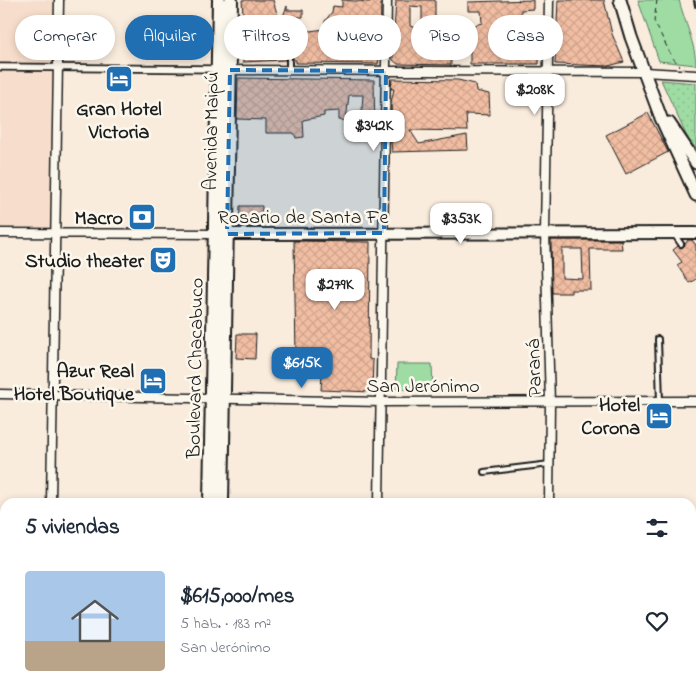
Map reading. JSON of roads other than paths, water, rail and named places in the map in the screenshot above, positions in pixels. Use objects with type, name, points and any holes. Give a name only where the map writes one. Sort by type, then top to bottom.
[{"type":"main road","name":"Avenida Maipú","points":[[219,0],[225,70]]},
{"type":"main road","name":"Avenida Maipú","points":[[221,234],[225,70],[231,0]]},
{"type":"main road","points":[[620,0],[644,72],[670,138],[696,195]]},
{"type":"main road","points":[[657,104],[696,163]]},
{"type":"main road","name":"Boulevard Chacabuco","points":[[221,234],[218,399],[222,498]]},
{"type":"main road","name":"Boulevard Chacabuco","points":[[210,498],[218,399]]},
{"type":"street","points":[[51,498],[59,0]]},
{"type":"street","points":[[379,498],[387,0]]},
{"type":"street","name":"Paraná","points":[[549,0],[545,232],[550,402],[549,498]]},
{"type":"street","points":[[0,67],[644,72],[696,75]]},
{"type":"street","name":"Rosario de Santa Fe","points":[[0,233],[696,233]]},
{"type":"street","name":"San Jerónimo","points":[[0,394],[381,402],[696,401]]},
{"type":"lane","points":[[289,60],[289,70]]},
{"type":"lane","points":[[673,232],[682,244]]},
{"type":"lane","points":[[658,339],[660,402]]},
{"type":"lane","points":[[484,472],[550,464]]},
{"type":"railway","points":[[694,0],[696,9]]},
{"type":"place","name":"Gran Hotel Victoria","points":[[119,79]]},
{"type":"place","name":"Macro","points":[[142,217]]},
{"type":"place","name":"Studio theater","points":[[163,260]]},
{"type":"place","name":"Azur Real Hotel Boutique","points":[[153,381]]},
{"type":"place","name":"Hotel Corona","points":[[659,416]]}]
